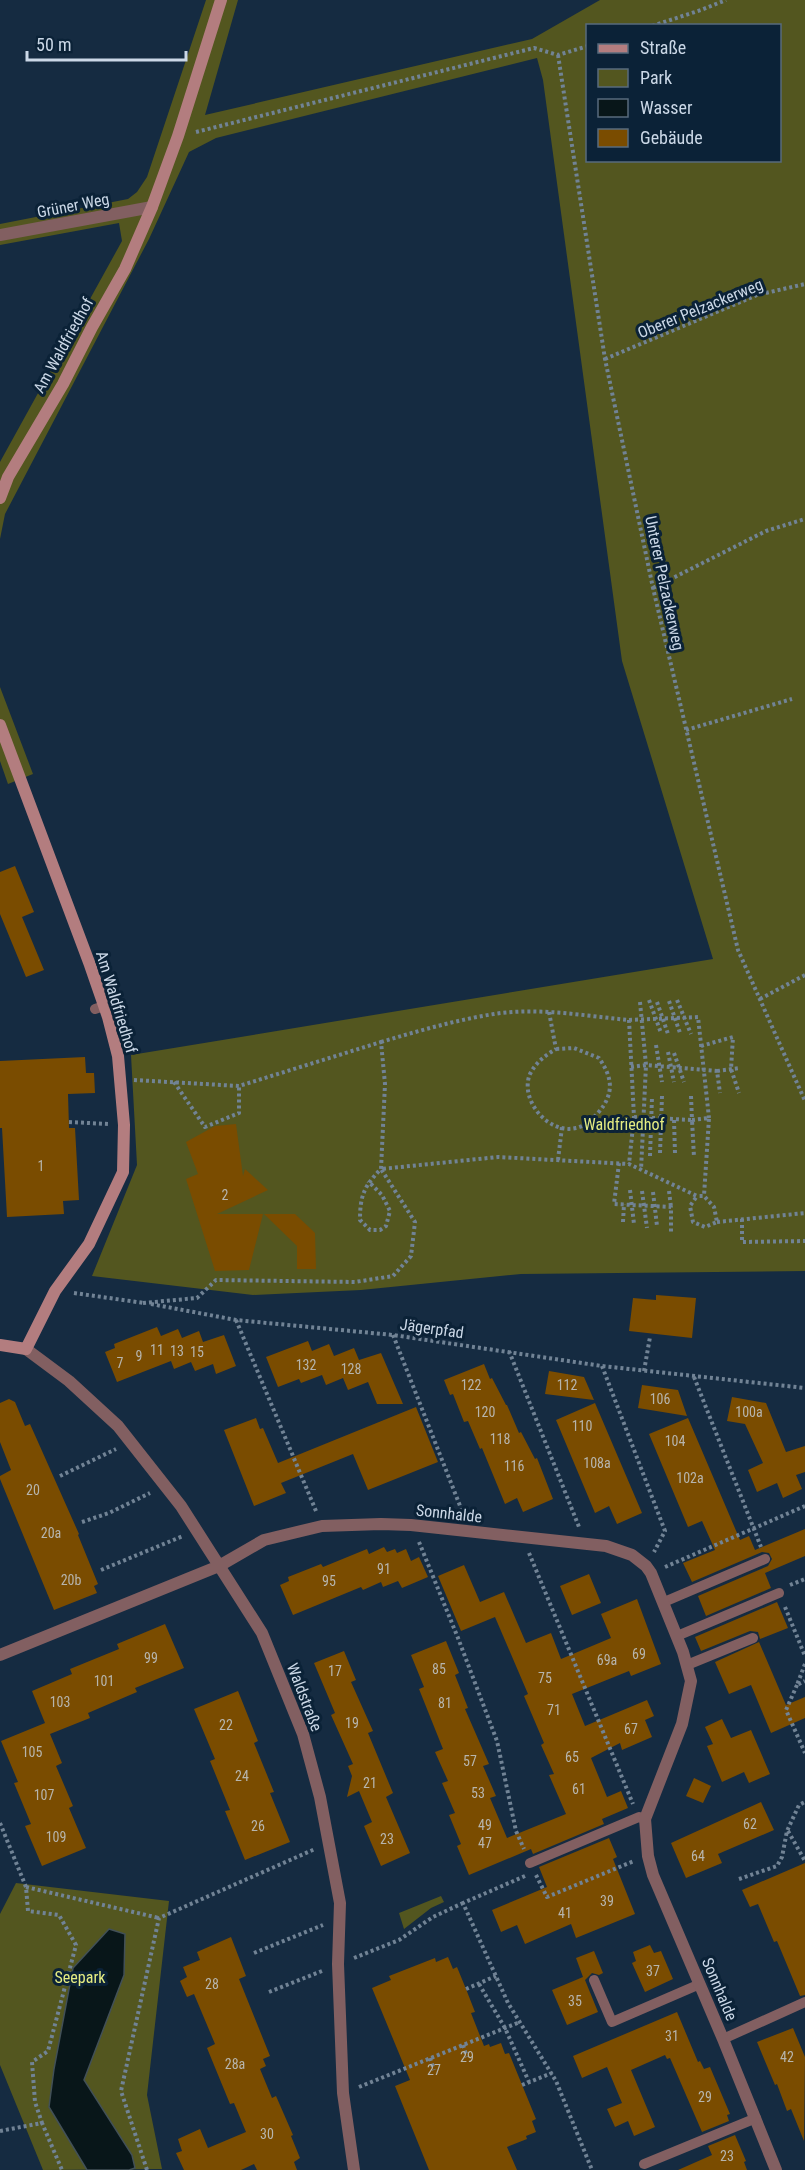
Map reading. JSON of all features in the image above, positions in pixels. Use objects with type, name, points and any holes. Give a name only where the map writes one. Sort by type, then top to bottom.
[{"type":"street","name":"Am Waldfriedhof","points":[[0,498],[8,477],[63,384],[125,269],[152,207],[178,136],[221,0]]},
{"type":"street","name":"Grüner Weg","points":[[0,235],[152,207]]},
{"type":"street","name":"Am Waldfriedhof","points":[[0,725],[118,1056],[122,1080],[124,1125],[123,1172],[89,1244],[55,1292],[26,1349]]},
{"type":"street","name":"Waldstraße","points":[[0,1345],[26,1349],[69,1381],[132,1442],[166,1485],[262,1633],[303,1734],[320,1797],[337,1878],[341,1918],[338,1964],[343,2093],[354,2170]]},
{"type":"street","name":"Sonnhalde","points":[[0,1655],[219,1566],[264,1540],[322,1526],[411,1525],[606,1546],[632,1555],[648,1569],[664,1602],[691,1681],[682,1724],[642,1818],[648,1856],[653,1875],[723,2038],[776,2170]]},
{"type":"lane","points":[[664,1602],[765,1559]]},
{"type":"lane","points":[[677,1636],[779,1593]]},
{"type":"lane","points":[[687,1665],[753,1638]]},
{"type":"lane","points":[[532,1867],[642,1818]]},
{"type":"lane","points":[[594,1980],[612,2022],[700,1984]]},
{"type":"lane","points":[[723,2038],[805,2002]]},
{"type":"lane","points":[[644,2164],[756,2118]]},
{"type":"path","points":[[658,24],[726,0]]},
{"type":"path","points":[[178,136],[534,48],[558,55],[586,47]]},
{"type":"path","name":"Unterer Pelzackerweg","points":[[558,55],[605,359],[653,588],[686,730],[738,950],[805,1101]]},
{"type":"path","name":"Oberer Pelzackerweg","points":[[605,359],[757,296],[805,284]]},
{"type":"path","points":[[653,588],[766,531],[805,519]]},
{"type":"path","points":[[686,730],[792,699]]},
{"type":"path","points":[[760,999],[805,975]]},
{"type":"path","points":[[649,1000],[662,1033]]},
{"type":"path","points":[[677,1000],[691,1034]]},
{"type":"path","points":[[669,1001],[680,1033]]},
{"type":"path","points":[[640,1002],[646,1065],[641,1170]]},
{"type":"path","points":[[657,1002],[668,1034]]},
{"type":"path","points":[[122,1080],[239,1086],[425,1029],[496,1014],[549,1012],[629,1020],[698,1017],[709,1118],[704,1196],[714,1207],[717,1222]]},
{"type":"path","points":[[549,1012],[556,1049]]},
{"type":"path","points":[[629,1020],[634,1117],[629,1164]]},
{"type":"path","points":[[701,1046],[733,1037],[731,1069],[739,1093]]},
{"type":"path","points":[[143,1302],[197,1298],[216,1280],[356,1282],[393,1276],[411,1256],[415,1222],[381,1169],[385,1084],[381,1042]]},
{"type":"path","points":[[656,1045],[662,1082]]},
{"type":"path","points":[[573,1048],[599,1058],[611,1083],[608,1098],[598,1114],[576,1128],[549,1123],[537,1113],[529,1099],[529,1076],[542,1058],[556,1049],[573,1048]]},
{"type":"path","points":[[668,1052],[674,1082]]},
{"type":"path","points":[[674,1053],[684,1082]]},
{"type":"path","points":[[631,1067],[646,1065],[717,1071],[740,1068]]},
{"type":"path","points":[[717,1071],[720,1093]]},
{"type":"path","points":[[174,1082],[205,1127],[239,1113],[239,1086]]},
{"type":"path","points":[[660,1153],[662,1096]]},
{"type":"path","points":[[691,1096],[694,1157]]},
{"type":"path","points":[[650,1156],[652,1097]]},
{"type":"path","points":[[634,1117],[674,1120],[709,1118]]},
{"type":"path","points":[[674,1120],[675,1153]]},
{"type":"path","points":[[69,1122],[124,1125]]},
{"type":"path","points":[[558,1160],[562,1127]]},
{"type":"path","points":[[368,1181],[382,1195],[390,1211],[386,1226],[380,1230],[370,1230],[360,1220],[360,1201],[368,1181],[381,1169],[498,1157],[629,1164],[697,1196],[704,1196]]},
{"type":"path","points":[[619,1163],[614,1204],[671,1208]]},
{"type":"path","points":[[630,1190],[634,1224]]},
{"type":"path","points":[[642,1191],[647,1228]]},
{"type":"path","points":[[669,1191],[671,1232]]},
{"type":"path","points":[[653,1192],[657,1226]]},
{"type":"path","points":[[697,1196],[690,1206],[693,1222],[705,1227],[717,1222],[805,1213]]},
{"type":"path","points":[[623,1222],[624,1204]]},
{"type":"path","points":[[742,1219],[742,1242],[805,1241]]},
{"type":"path","name":"Jägerpfad","points":[[55,1292],[143,1302],[236,1320],[393,1335],[602,1366],[805,1388]]},
{"type":"path","points":[[236,1320],[322,1526]]},
{"type":"path","points":[[393,1335],[470,1531]]},
{"type":"path","points":[[644,1371],[650,1337]]},
{"type":"path","points":[[509,1351],[586,1544]]},
{"type":"path","points":[[602,1366],[665,1531],[648,1569]]},
{"type":"path","points":[[694,1377],[765,1559]]},
{"type":"path","points":[[60,1476],[132,1442]]},
{"type":"path","points":[[82,1522],[109,1513],[166,1485]]},
{"type":"path","points":[[648,1569],[753,1529],[805,1506]]},
{"type":"path","points":[[411,1525],[458,1638],[497,1742],[516,1831],[547,1897],[648,1856]]},
{"type":"path","points":[[101,1570],[196,1531]]},
{"type":"path","points":[[524,1538],[642,1818]]},
{"type":"path","points":[[779,1593],[805,1656]]},
{"type":"path","points":[[805,1664],[786,1710],[805,1754]]},
{"type":"path","points":[[797,1684],[805,1681]]},
{"type":"path","points":[[739,1879],[777,1866],[782,1857],[787,1831],[800,1805],[805,1802]]},
{"type":"path","points":[[0,1823],[26,1887],[28,1911],[59,1915],[76,1945],[48,2051],[32,2062],[35,2102],[62,2170]]},
{"type":"path","points":[[787,1831],[805,1862]]},
{"type":"path","points":[[26,1887],[159,1917],[329,1843]]},
{"type":"path","points":[[269,1992],[399,1940],[433,1917],[532,1867]]},
{"type":"path","points":[[463,1903],[508,2003],[556,2081],[592,2170]]},
{"type":"path","points":[[147,2170],[121,2091],[159,1917]]},
{"type":"path","points":[[254,1953],[341,1918]]},
{"type":"path","points":[[466,1989],[496,1976]]},
{"type":"path","points":[[479,1984],[505,2028],[529,2082]]},
{"type":"path","points":[[343,2093],[520,2022]]},
{"type":"path","points":[[463,2045],[467,2057]]},
{"type":"path","points":[[430,2058],[434,2070]]},
{"type":"path","points":[[522,2085],[552,2073]]},
{"type":"path","points":[[0,2132],[42,2123]]},
{"type":"green space","name":"Waldfriedhof","points":[[206,0],[238,0],[205,115],[532,39],[600,0],[805,0],[805,1271],[521,1274],[361,1290],[253,1295],[92,1276],[137,1165],[131,1055],[713,959],[622,661],[543,80],[537,58],[216,138],[189,152],[149,239],[5,514],[0,539],[0,462],[122,241],[119,223],[0,245],[0,224],[128,199],[137,192],[147,177]]},
{"type":"green space","points":[[0,687],[33,774],[8,784],[0,761]]},
{"type":"green space","name":"Seepark","points":[[16,1883],[169,1901],[147,2095],[162,2169],[43,2170],[0,2065],[0,1914]]},
{"type":"green space","points":[[441,1896],[444,1902],[431,1908],[404,1929],[399,1913]]},
{"type":"water","points":[[109,1929],[125,1934],[124,1975],[84,2080],[132,2155],[135,2168],[87,2170],[49,2107],[73,1968]]},
{"type":"building","points":[[15,866],[34,912],[22,917],[44,970],[26,977],[0,914],[0,872]]},
{"type":"building","points":[[85,1057],[86,1073],[94,1073],[95,1093],[68,1094],[69,1128],[75,1128],[79,1200],[63,1201],[64,1214],[7,1217],[2,1128],[0,1128],[0,1061]]},
{"type":"building","points":[[236,1124],[243,1176],[245,1169],[268,1190],[217,1214],[263,1214],[249,1270],[215,1271],[186,1179],[198,1174],[186,1142],[215,1126]]},
{"type":"building","points":[[264,1214],[295,1214],[315,1233],[316,1269],[297,1269],[297,1246]]},
{"type":"building","points":[[656,1295],[696,1298],[692,1338],[629,1331],[633,1298],[656,1300]]},
{"type":"building","points":[[157,1327],[161,1336],[178,1329],[182,1338],[199,1331],[203,1342],[224,1335],[236,1366],[216,1374],[213,1364],[195,1371],[191,1362],[174,1369],[171,1361],[117,1382],[105,1352],[115,1348],[114,1344]]},
{"type":"building","points":[[308,1341],[312,1351],[329,1344],[334,1356],[354,1348],[359,1360],[381,1353],[403,1404],[377,1404],[368,1382],[348,1390],[343,1378],[326,1385],[322,1375],[301,1383],[299,1379],[278,1387],[266,1357]]},
{"type":"building","points":[[484,1364],[490,1379],[492,1378],[507,1405],[519,1433],[521,1432],[535,1459],[537,1458],[553,1499],[523,1512],[517,1498],[505,1504],[482,1448],[480,1449],[468,1421],[464,1422],[453,1394],[450,1395],[444,1380]]},
{"type":"building","points":[[549,1371],[584,1377],[594,1400],[545,1394]]},
{"type":"building","points":[[642,1385],[678,1390],[687,1416],[638,1408]]},
{"type":"building","points":[[732,1397],[766,1403],[786,1452],[805,1446],[805,1472],[796,1475],[802,1489],[783,1498],[777,1483],[757,1492],[748,1470],[763,1463],[745,1424],[727,1421]]},
{"type":"building","points":[[9,1399],[15,1402],[25,1426],[30,1424],[79,1534],[98,1584],[94,1586],[97,1593],[54,1610],[0,1479],[0,1476],[11,1470],[0,1442],[0,1403]]},
{"type":"building","points":[[595,1403],[642,1513],[617,1524],[609,1506],[595,1513],[556,1420]]},
{"type":"building","points":[[416,1407],[438,1462],[368,1490],[353,1454],[281,1483],[286,1493],[254,1506],[224,1430],[256,1418],[260,1429],[263,1428],[278,1463]]},
{"type":"building","points":[[688,1418],[740,1540],[749,1536],[755,1550],[805,1529],[805,1556],[765,1573],[771,1588],[706,1616],[698,1596],[768,1566],[772,1559],[769,1553],[762,1552],[692,1582],[683,1563],[715,1550],[702,1521],[688,1527],[649,1434]]},
{"type":"building","points":[[384,1547],[387,1552],[395,1549],[397,1553],[406,1549],[411,1561],[419,1557],[428,1577],[402,1588],[398,1581],[383,1587],[381,1582],[363,1590],[361,1587],[293,1615],[280,1585],[289,1581],[288,1577],[321,1564],[323,1567],[367,1549],[369,1554]]},
{"type":"building","points":[[464,1565],[480,1602],[504,1592],[526,1643],[551,1633],[561,1659],[611,1638],[601,1614],[637,1599],[661,1664],[631,1676],[629,1671],[572,1694],[585,1726],[647,1700],[654,1716],[645,1720],[652,1737],[622,1750],[620,1743],[591,1758],[607,1797],[621,1791],[628,1808],[602,1819],[604,1824],[533,1854],[531,1849],[469,1875],[457,1846],[461,1844],[449,1815],[455,1813],[442,1783],[448,1781],[435,1752],[443,1749],[419,1689],[424,1687],[411,1655],[446,1641],[459,1673],[455,1675],[468,1708],[465,1709],[489,1764],[483,1766],[496,1796],[490,1798],[507,1838],[566,1814],[549,1775],[554,1774],[524,1696],[528,1694],[495,1617],[461,1631],[438,1576]]},
{"type":"building","points":[[589,1574],[601,1603],[572,1615],[560,1586]]},
{"type":"building","points":[[777,1602],[788,1628],[760,1639],[758,1632],[750,1631],[701,1651],[695,1637]]},
{"type":"building","points":[[165,1624],[184,1668],[135,1688],[137,1692],[88,1713],[90,1718],[50,1734],[62,1763],[56,1766],[73,1806],[69,1808],[86,1848],[42,1866],[25,1826],[31,1824],[14,1783],[18,1782],[1,1741],[45,1723],[32,1691],[72,1674],[70,1669],[119,1649],[117,1644]]},
{"type":"building","points":[[759,1642],[786,1705],[805,1697],[805,1718],[771,1733],[751,1685],[729,1694],[715,1662]]},
{"type":"building","points":[[344,1651],[356,1680],[351,1682],[373,1731],[368,1733],[393,1793],[386,1797],[410,1853],[381,1866],[364,1826],[372,1822],[359,1791],[347,1797],[352,1776],[348,1766],[353,1764],[331,1715],[335,1713],[314,1663]]},
{"type":"building","points":[[238,1691],[258,1741],[254,1743],[274,1792],[270,1793],[290,1842],[245,1860],[225,1811],[230,1810],[210,1761],[215,1759],[194,1709]]},
{"type":"building","points":[[722,1719],[731,1738],[751,1730],[770,1774],[749,1783],[744,1772],[722,1782],[707,1746],[713,1744],[705,1727]]},
{"type":"building","points":[[694,1778],[711,1786],[703,1803],[686,1796]]},
{"type":"building","points":[[761,1802],[774,1830],[718,1854],[722,1863],[686,1878],[671,1843]]},
{"type":"building","points":[[609,1838],[617,1857],[613,1859],[635,1914],[576,1938],[571,1924],[525,1944],[517,1925],[501,1932],[492,1910],[547,1887],[539,1867]]},
{"type":"building","points":[[805,1863],[805,1995],[800,1996],[777,1941],[774,1942],[758,1904],[750,1907],[742,1890]]},
{"type":"building","points":[[231,1937],[246,1976],[239,1979],[270,2056],[263,2059],[266,2066],[260,2069],[272,2098],[276,2096],[293,2135],[291,2136],[300,2158],[294,2162],[297,2170],[257,2170],[254,2164],[241,2170],[184,2170],[176,2153],[182,2151],[178,2139],[200,2129],[208,2148],[246,2132],[234,2103],[230,2104],[207,2048],[215,2044],[194,1994],[187,1997],[180,1981],[187,1977],[183,1967],[200,1960],[197,1952]]},
{"type":"building","points":[[650,1945],[654,1953],[661,1951],[673,1979],[645,1992],[632,1963],[636,1961],[633,1952]]},
{"type":"building","points":[[594,1951],[603,1973],[599,1975],[592,1973],[585,1980],[598,2012],[567,2025],[552,1990],[583,1977],[576,1958]]},
{"type":"building","points":[[448,1957],[453,1969],[457,1967],[466,1989],[475,2012],[471,2013],[484,2046],[489,2044],[490,2047],[501,2043],[505,2054],[509,2053],[536,2119],[532,2121],[536,2132],[526,2136],[527,2139],[507,2147],[517,2170],[429,2170],[395,2086],[410,2080],[372,1988],[391,1980],[389,1976],[435,1958],[436,1962]]},
{"type":"building","points":[[677,2012],[698,2062],[700,2061],[704,2069],[710,2067],[730,2114],[727,2115],[729,2121],[702,2132],[670,2058],[667,2059],[665,2055],[631,2070],[655,2127],[634,2136],[628,2121],[615,2127],[607,2109],[622,2103],[607,2067],[582,2078],[573,2056]]},
{"type":"building","points":[[793,2028],[805,2057],[804,2141],[791,2109],[787,2111],[757,2042]]},
{"type":"building","points":[[735,2135],[746,2161],[744,2162],[747,2170],[678,2170],[712,2155],[708,2146]]}]
